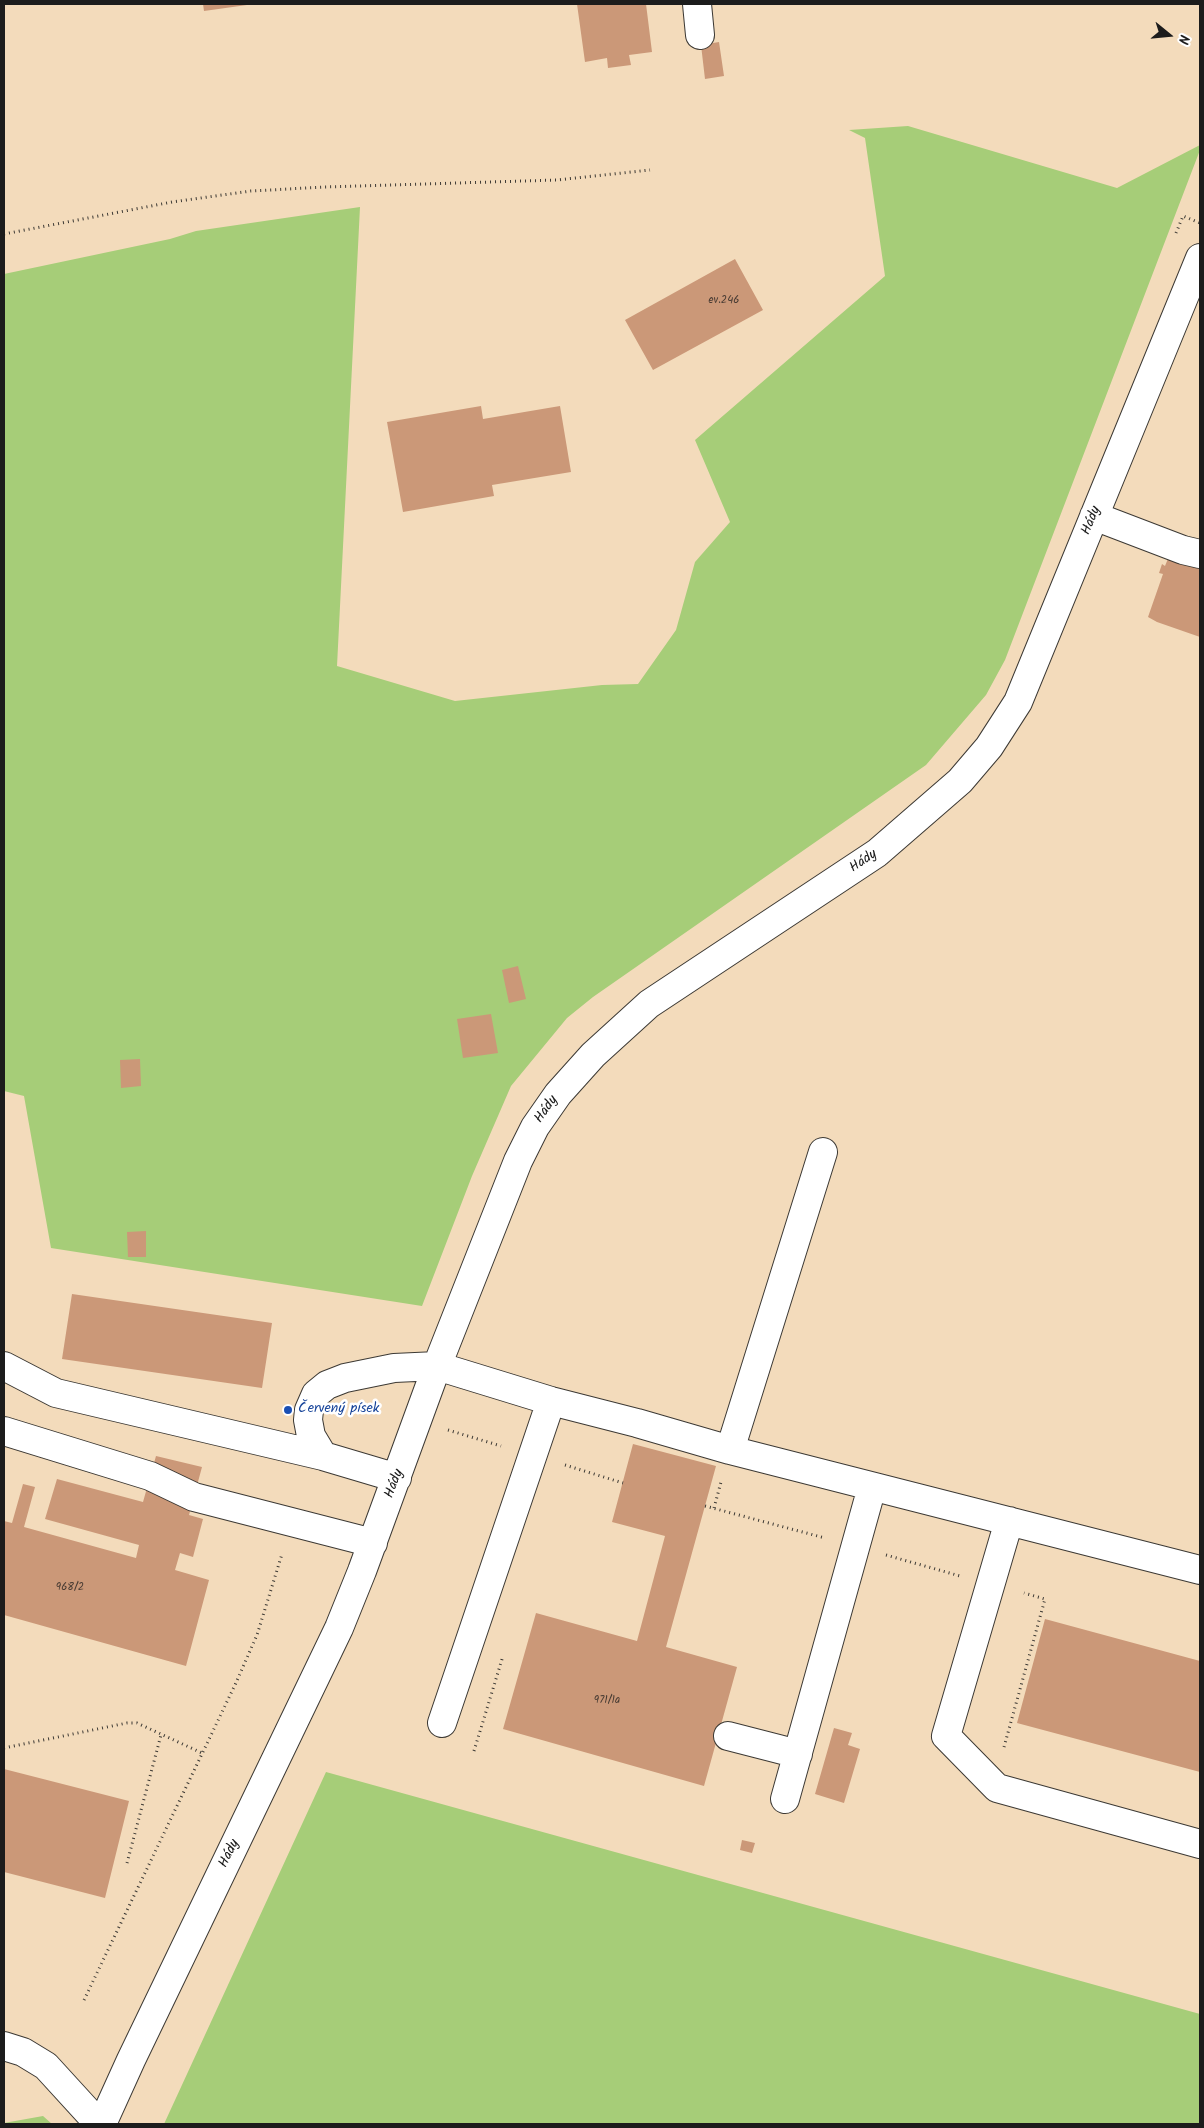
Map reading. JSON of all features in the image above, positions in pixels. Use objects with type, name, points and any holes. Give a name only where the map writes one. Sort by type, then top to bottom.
[{"type":"street","points":[[696,4],[700,35]]},
{"type":"street","name":"Hády","points":[[101,2124],[339,1628],[373,1543],[437,1366],[518,1161],[536,1127],[558,1094],[593,1055],[649,1004],[878,853],[960,781],[989,748],[1018,702],[1200,258]]},
{"type":"street","points":[[1094,516],[1183,550],[1200,554]]},
{"type":"street","points":[[730,1450],[822,1152]]},
{"type":"street","points":[[4,1366],[56,1393],[323,1456],[397,1478]]},
{"type":"street","points":[[323,1456],[310,1436],[308,1420],[309,1410],[316,1394],[327,1385],[344,1378],[394,1368],[437,1366],[551,1401],[730,1450],[1200,1570]]},
{"type":"street","points":[[442,1723],[551,1401]]},
{"type":"street","points":[[4,1431],[150,1476],[194,1496],[373,1543]]},
{"type":"street","points":[[785,1799],[872,1487]]},
{"type":"street","points":[[1009,1521],[946,1736],[997,1788],[1200,1844]]},
{"type":"street","points":[[728,1736],[798,1754]]},
{"type":"street","points":[[4,2046],[24,2052],[46,2066],[101,2124]]},
{"type":"path","points":[[4,234],[172,202],[251,191],[557,180],[650,170]]},
{"type":"path","points":[[1175,235],[1183,216],[1200,222]]},
{"type":"path","points":[[705,1506],[1046,1599],[994,1784]]},
{"type":"path","points":[[84,2000],[257,1635],[290,1520]]},
{"type":"path","points":[[4,1748],[127,1723],[138,1723],[202,1753]]},
{"type":"path","points":[[127,1863],[161,1735]]},
{"type":"green space","points":[[908,126],[1117,188],[1200,145],[1200,150],[1005,660],[986,695],[926,765],[593,997],[567,1018],[511,1086],[472,1176],[422,1306],[51,1248],[24,1096],[4,1091],[4,274],[170,239],[196,231],[360,207],[337,666],[455,701],[602,685],[638,684],[676,630],[695,562],[730,522],[695,440],[885,276],[865,138],[849,130]]},
{"type":"green space","points":[[326,1772],[1200,2014],[1200,2124],[164,2124]]},
{"type":"green space","points":[[43,2116],[52,2124],[4,2124],[4,2123]]},
{"type":"building","points":[[203,4],[247,4],[247,5],[204,11]]},
{"type":"building","points":[[577,4],[646,4],[652,52],[629,55],[631,65],[608,68],[607,58],[585,62]]},
{"type":"building","points":[[719,42],[724,76],[705,79],[701,45]]},
{"type":"building","points":[[735,259],[763,310],[653,370],[625,320]]},
{"type":"building","points":[[481,406],[483,419],[560,406],[571,472],[492,485],[494,496],[403,512],[387,422]]},
{"type":"building","points":[[1169,556],[1200,567],[1200,637],[1148,617],[1163,574],[1159,573],[1162,564],[1165,566]]},
{"type":"building","points":[[518,966],[526,999],[509,1003],[502,970]]},
{"type":"building","points":[[491,1014],[498,1053],[463,1058],[457,1019]]},
{"type":"building","points":[[140,1059],[141,1086],[121,1088],[120,1060]]},
{"type":"building","points":[[146,1231],[146,1257],[128,1257],[127,1232]]},
{"type":"building","points":[[72,1294],[272,1323],[262,1388],[62,1359]]},
{"type":"building","points":[[633,1444],[716,1466],[666,1647],[737,1667],[704,1786],[503,1729],[536,1613],[637,1641],[665,1536],[612,1522]]},
{"type":"building","points":[[156,1456],[202,1467],[189,1515],[203,1519],[193,1557],[180,1553],[175,1570],[209,1580],[186,1666],[4,1615],[4,1521],[12,1523],[23,1484],[35,1487],[24,1527],[136,1558],[139,1545],[45,1519],[57,1479],[143,1502]]},
{"type":"building","points":[[1045,1619],[1200,1661],[1200,1772],[1017,1723]]},
{"type":"building","points":[[834,1728],[852,1733],[848,1745],[860,1749],[844,1803],[815,1794]]},
{"type":"building","points":[[4,1769],[129,1801],[105,1898],[4,1872]]},
{"type":"building","points":[[742,1840],[755,1843],[752,1853],[740,1850]]},
{"type":"place","name":"Červený písek","points":[[288,1410]]}]
